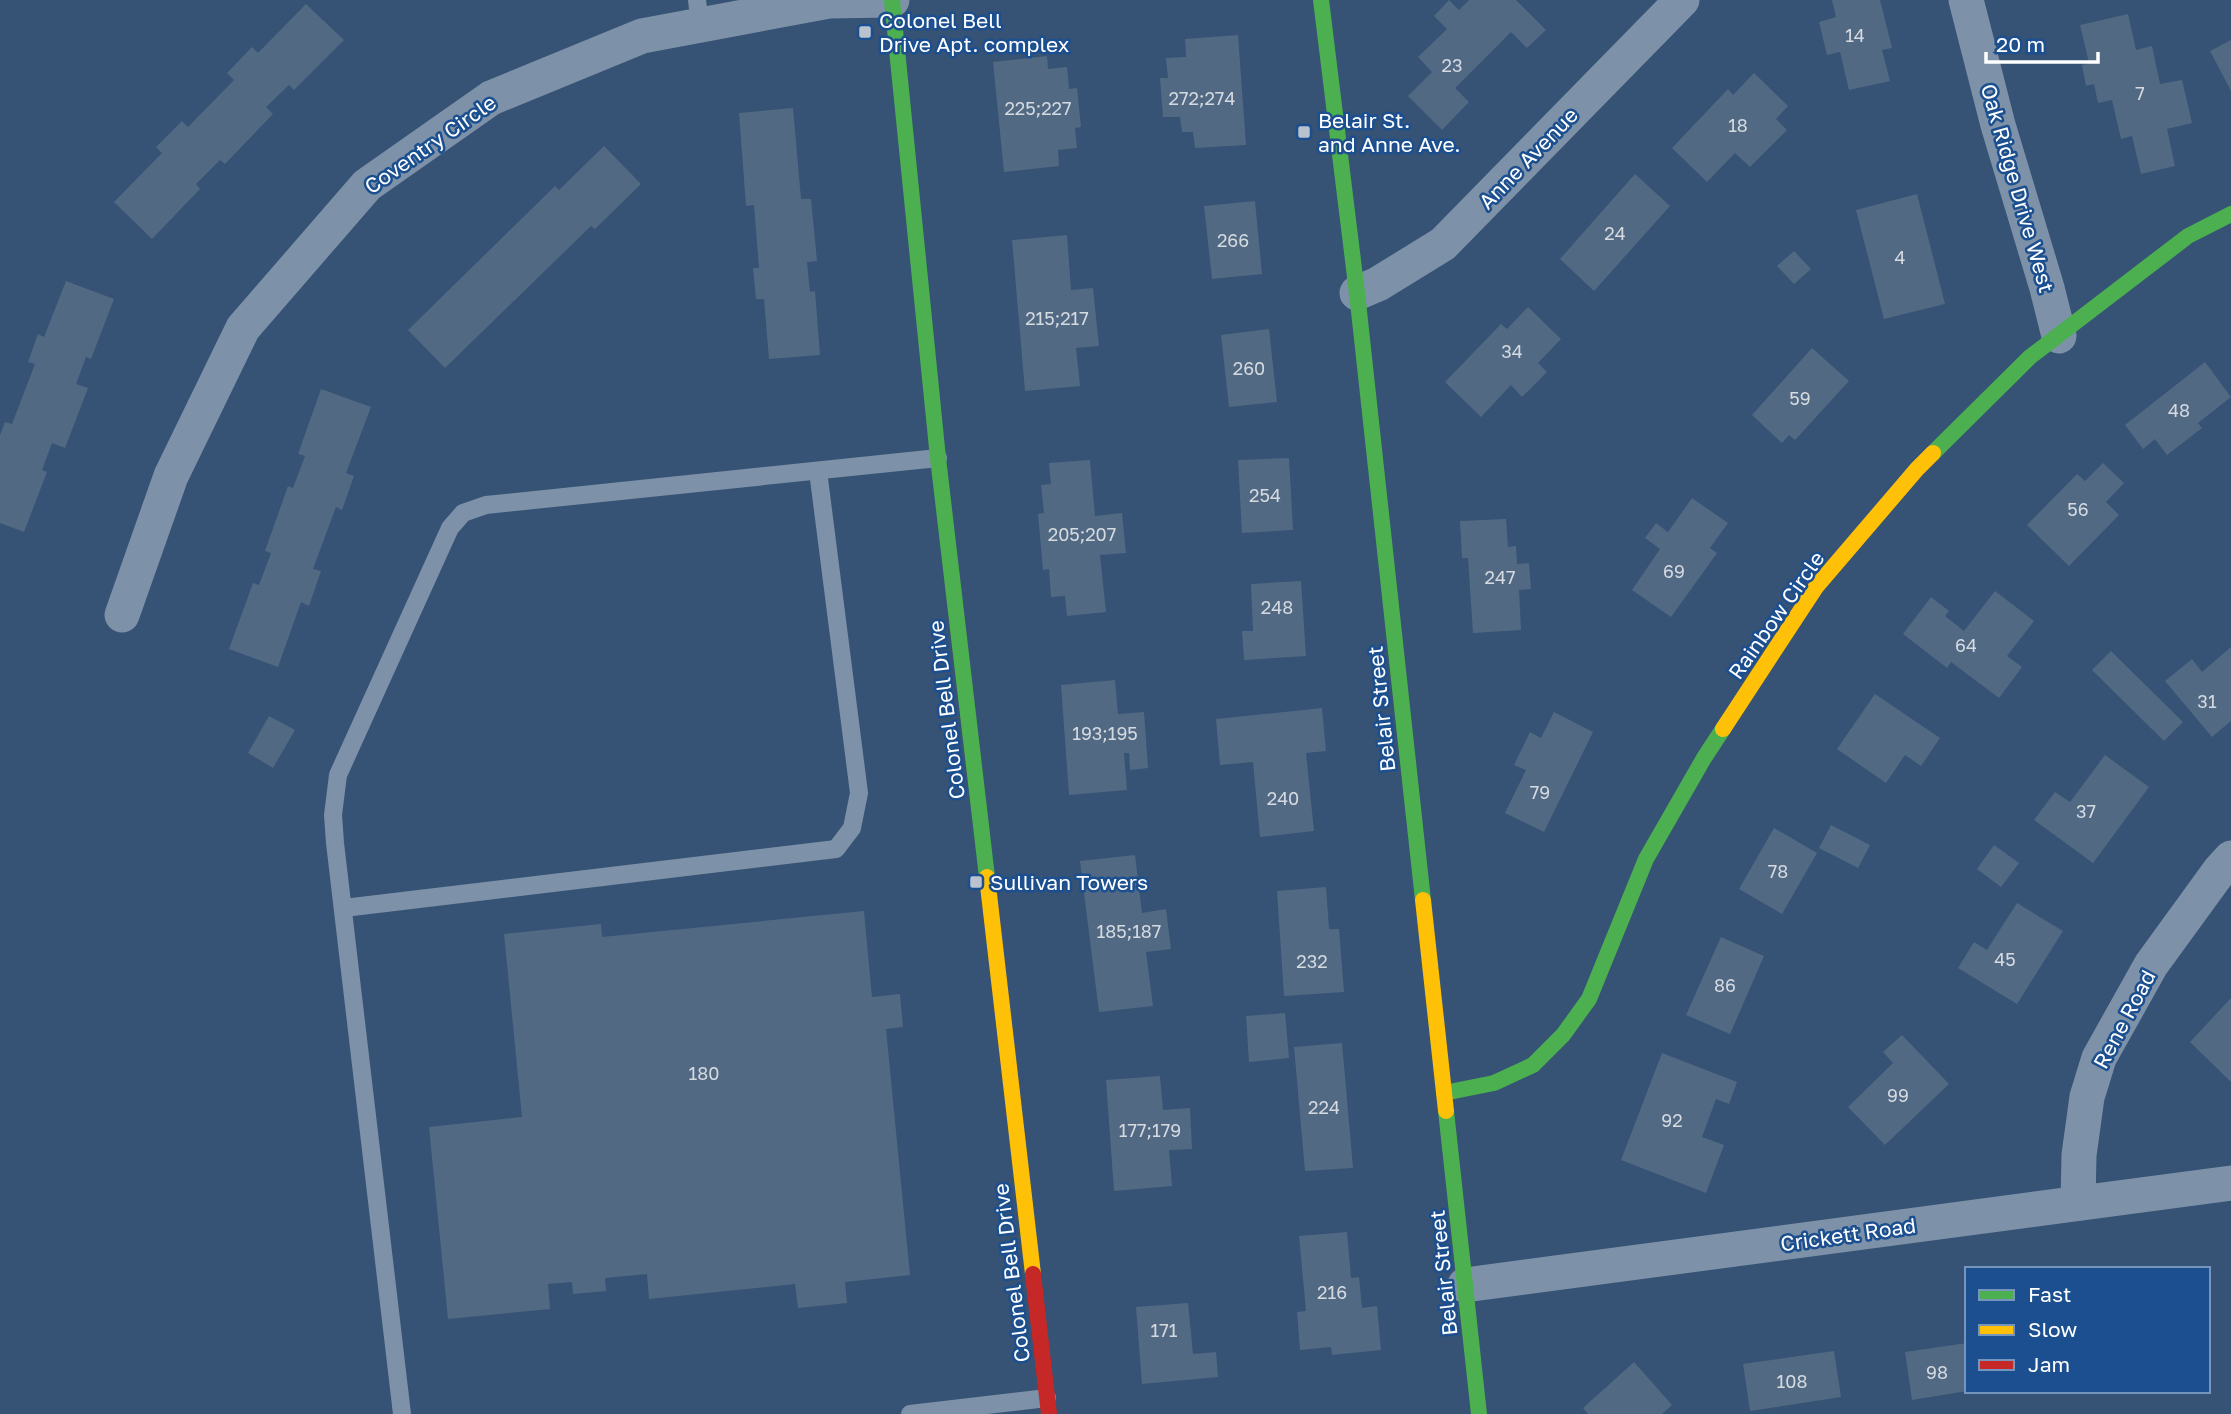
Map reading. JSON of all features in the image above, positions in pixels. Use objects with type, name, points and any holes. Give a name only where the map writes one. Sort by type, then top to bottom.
[{"type":"street","name":"Coventry Circle","points":[[122,615],[171,477],[243,328],[367,185],[491,98],[698,12],[829,1],[892,0]]},
{"type":"street","name":"Colonel Bell Drive","points":[[892,0],[938,458],[1048,1406]]},
{"type":"street","name":"Belair Street","points":[[1321,0],[1357,293],[1479,1414]]},
{"type":"street","name":"Anne Avenue","points":[[1357,293],[1378,284],[1443,244],[1682,0]]},
{"type":"street","name":"Oak Ridge Drive West","points":[[1966,0],[1998,125],[2059,336]]},
{"type":"street","name":"Rainbow Circle","points":[[1444,1093],[1494,1083],[1533,1065],[1563,1035],[1589,999],[1646,859],[1704,758],[1816,587],[1917,469],[2030,357],[2188,236],[2231,214]]},
{"type":"street","name":"Rene Road","points":[[2078,1203],[2087,1097],[2099,1058],[2151,965],[2231,858]]},
{"type":"street","name":"Crickett Road","points":[[1465,1285],[2231,1184]]},
{"type":"lane","points":[[402,1414],[333,815],[338,775],[450,528],[463,513],[486,505],[938,458]]},
{"type":"lane","points":[[344,908],[836,849],[852,828],[859,793],[818,471]]},
{"type":"lane","points":[[910,1414],[1048,1406]]},
{"type":"building","points":[[1449,0],[1459,10],[1469,0],[1516,0],[1546,30],[1527,48],[1511,32],[1455,88],[1469,102],[1442,130],[1408,96],[1432,72],[1418,57],[1447,29],[1434,16]]},
{"type":"building","points":[[1832,0],[1880,0],[1892,48],[1882,50],[1890,81],[1849,90],[1840,52],[1827,55],[1819,22],[1836,17]]},
{"type":"building","points":[[306,4],[344,40],[294,90],[289,85],[266,107],[273,114],[225,164],[220,160],[196,184],[200,189],[152,239],[114,202],[162,153],[156,147],[182,121],[188,127],[234,80],[227,73],[252,47],[258,53]]},
{"type":"building","points":[[2128,14],[2136,50],[2152,46],[2160,84],[2182,80],[2192,123],[2167,129],[2175,166],[2141,174],[2132,136],[2121,139],[2112,100],[2098,103],[2094,84],[2086,86],[2082,65],[2089,63],[2080,25]]},
{"type":"building","points":[[1238,35],[1246,145],[1195,148],[1193,132],[1182,132],[1180,117],[1163,117],[1160,78],[1168,78],[1166,58],[1186,57],[1185,39]]},
{"type":"building","points":[[2231,40],[2231,91],[2210,51]]},
{"type":"building","points":[[1047,56],[1048,69],[1067,67],[1069,89],[1077,88],[1081,127],[1075,128],[1077,148],[1058,150],[1059,166],[1004,172],[993,62]]},
{"type":"building","points":[[1754,73],[1788,106],[1776,119],[1787,130],[1750,167],[1735,153],[1707,182],[1672,148],[1728,89],[1733,95]]},
{"type":"building","points":[[793,108],[801,199],[811,199],[817,261],[807,262],[810,292],[815,291],[820,355],[769,359],[764,299],[756,299],[753,268],[759,268],[754,205],[746,206],[739,113]]},
{"type":"building","points":[[604,146],[641,184],[595,229],[591,226],[445,368],[408,330],[555,186],[559,190]]},
{"type":"building","points":[[1635,174],[1670,206],[1594,291],[1560,259]]},
{"type":"building","points":[[1917,194],[1945,304],[1884,319],[1856,210]]},
{"type":"building","points":[[1255,201],[1262,274],[1212,279],[1204,206]]},
{"type":"building","points":[[1067,235],[1071,290],[1093,288],[1099,346],[1076,348],[1080,386],[1025,391],[1012,240]]},
{"type":"building","points":[[1794,251],[1811,269],[1794,284],[1777,266]]},
{"type":"building","points":[[66,281],[114,299],[91,359],[86,357],[76,384],[88,388],[65,448],[52,443],[42,470],[47,472],[24,532],[0,523],[0,435],[5,422],[12,424],[35,364],[28,362],[38,334],[44,337]]},
{"type":"building","points":[[1528,307],[1561,339],[1538,363],[1547,372],[1522,397],[1511,385],[1481,417],[1445,382],[1501,324],[1507,329]]},
{"type":"building","points":[[1269,329],[1277,402],[1229,407],[1221,335]]},
{"type":"building","points":[[1812,348],[1849,381],[1795,440],[1789,435],[1782,443],[1752,415]]},
{"type":"building","points":[[2205,362],[2231,397],[2198,423],[2202,428],[2167,455],[2155,439],[2143,449],[2125,425]]},
{"type":"building","points":[[321,389],[371,407],[346,473],[354,476],[342,510],[336,507],[313,569],[321,571],[309,606],[301,602],[278,667],[229,649],[253,583],[259,585],[271,553],[265,551],[288,486],[293,488],[305,456],[298,454]]},
{"type":"building","points":[[1289,458],[1293,530],[1242,533],[1238,460]]},
{"type":"building","points":[[1090,460],[1095,516],[1122,513],[1126,553],[1100,555],[1106,612],[1067,616],[1065,596],[1051,597],[1049,569],[1043,570],[1038,514],[1044,513],[1041,485],[1051,484],[1049,463]]},
{"type":"building","points":[[2103,463],[2124,483],[2106,502],[2119,515],[2069,566],[2027,525],[2077,474],[2085,481]]},
{"type":"building","points":[[1692,498],[1728,523],[1710,548],[1717,553],[1671,617],[1632,590],[1660,549],[1645,538],[1656,523],[1668,532]]},
{"type":"building","points":[[1506,519],[1508,547],[1516,546],[1517,564],[1529,563],[1531,589],[1519,590],[1521,630],[1473,633],[1468,558],[1462,558],[1460,521]]},
{"type":"building","points":[[1301,581],[1306,656],[1244,660],[1242,631],[1253,631],[1251,584]]},
{"type":"building","points":[[1995,591],[2034,621],[2007,656],[2022,667],[1999,698],[1951,662],[1947,668],[1903,634],[1931,597],[1949,611],[1945,616],[1964,631]]},
{"type":"building","points":[[2231,647],[2231,721],[2212,737],[2165,681],[2192,659],[2202,672]]},
{"type":"building","points":[[2111,651],[2183,722],[2164,741],[2092,670]]},
{"type":"building","points":[[1115,680],[1118,714],[1144,712],[1148,768],[1130,770],[1129,753],[1124,753],[1127,790],[1069,795],[1061,685]]},
{"type":"building","points":[[1875,694],[1940,738],[1921,766],[1905,755],[1886,783],[1837,749]]},
{"type":"building","points":[[1322,708],[1326,751],[1306,753],[1314,831],[1260,837],[1253,762],[1220,765],[1216,719]]},
{"type":"building","points":[[1554,712],[1593,732],[1544,832],[1505,813],[1526,770],[1514,765],[1530,732],[1541,738]]},
{"type":"building","points":[[269,716],[295,730],[273,768],[248,753]]},
{"type":"building","points":[[2105,755],[2149,787],[2093,863],[2034,820],[2055,792],[2070,802]]},
{"type":"building","points":[[1831,825],[1870,845],[1858,868],[1819,848]]},
{"type":"building","points":[[1774,828],[1817,853],[1782,914],[1739,889]]},
{"type":"building","points":[[1994,845],[2019,863],[2001,887],[1977,869]]},
{"type":"building","points":[[1135,855],[1142,913],[1166,909],[1171,949],[1146,952],[1153,1006],[1099,1012],[1080,861]]},
{"type":"building","points":[[1326,887],[1329,929],[1339,929],[1344,992],[1284,996],[1277,891]]},
{"type":"building","points":[[2017,903],[2063,931],[2017,1004],[1958,968],[1974,942],[1987,950]]},
{"type":"building","points":[[864,911],[872,997],[900,994],[903,1027],[886,1029],[910,1275],[845,1282],[847,1303],[798,1308],[795,1284],[649,1299],[647,1274],[605,1278],[606,1291],[573,1294],[572,1282],[548,1284],[550,1309],[448,1319],[429,1127],[522,1117],[504,934],[601,924],[602,937]]},
{"type":"building","points":[[1721,937],[1764,956],[1730,1034],[1686,1015]]},
{"type":"building","points":[[2231,998],[2231,1082],[2190,1042]]},
{"type":"building","points":[[1285,1013],[1289,1058],[1249,1062],[1246,1016]]},
{"type":"building","points":[[1902,1035],[1949,1084],[1885,1145],[1848,1107],[1893,1063],[1883,1052]]},
{"type":"building","points":[[1342,1043],[1353,1168],[1305,1171],[1294,1047]]},
{"type":"building","points":[[1662,1053],[1737,1082],[1729,1104],[1716,1099],[1702,1137],[1724,1145],[1706,1193],[1621,1160]]},
{"type":"building","points":[[1160,1076],[1163,1110],[1190,1108],[1192,1149],[1169,1150],[1172,1186],[1114,1191],[1106,1080]]},
{"type":"building","points":[[1347,1232],[1351,1278],[1359,1277],[1362,1308],[1377,1306],[1381,1350],[1332,1355],[1331,1347],[1300,1350],[1297,1312],[1306,1311],[1299,1236]]},
{"type":"building","points":[[1188,1303],[1193,1354],[1216,1352],[1218,1377],[1142,1384],[1136,1307]]},
{"type":"building","points":[[1965,1343],[1965,1391],[1912,1400],[1905,1352]]},
{"type":"building","points":[[1834,1351],[1841,1397],[1750,1411],[1743,1364]]},
{"type":"building","points":[[1634,1362],[1672,1405],[1662,1414],[1588,1414],[1583,1408]]},
{"type":"traffic: fast","points":[[892,0],[938,458],[987,877]]},
{"type":"traffic: fast","points":[[1321,0],[1357,293],[1423,900]]},
{"type":"traffic: fast","points":[[1933,453],[2030,357],[2188,236],[2231,214]]},
{"type":"traffic: fast","points":[[1444,1093],[1494,1083],[1533,1065],[1563,1035],[1589,999],[1646,859],[1723,729]]},
{"type":"traffic: fast","points":[[1446,1111],[1479,1414]]},
{"type":"traffic: slow","points":[[1723,729],[1816,587],[1933,453]]},
{"type":"traffic: slow","points":[[987,877],[1033,1274]]},
{"type":"traffic: slow","points":[[1423,900],[1446,1111]]},
{"type":"traffic: jam","points":[[1033,1274],[1049,1414]]},
{"type":"place","name":"Colonel Bell Drive Apt. complex","points":[[865,32]]},
{"type":"place","name":"Belair St. and Anne Ave.","points":[[1304,132]]},
{"type":"place","name":"Sullivan Towers","points":[[976,882]]}]
